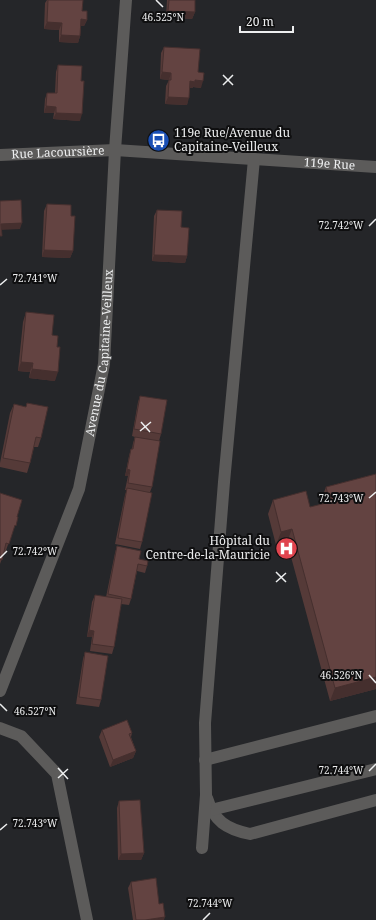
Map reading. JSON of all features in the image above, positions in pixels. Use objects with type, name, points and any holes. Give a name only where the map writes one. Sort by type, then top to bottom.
[{"type":"street","name":"Avenue du Capitaine-Veilleux","points":[[0,691],[79,489],[104,364],[115,150],[126,0]]},
{"type":"street","name":"Rue Lacoursière","points":[[0,155],[115,150]]},
{"type":"street","name":"119e Rue","points":[[115,150],[376,167]]},
{"type":"street","points":[[202,848],[206,795],[205,723],[224,482],[254,159]]},
{"type":"street","points":[[206,760],[376,716]]},
{"type":"street","points":[[0,728],[21,736],[57,774],[87,920]]},
{"type":"street","points":[[211,810],[376,768]]},
{"type":"street","points":[[206,795],[211,810],[223,823],[236,831],[250,834],[376,800]]},
{"type":"building","points":[[48,0],[83,0],[82,11],[87,11],[87,20],[81,19],[80,36],[61,35],[62,23],[47,22]]},
{"type":"building","points":[[169,0],[195,0],[195,12],[168,11]]},
{"type":"building","points":[[164,47],[200,49],[198,72],[204,73],[203,81],[190,81],[189,98],[168,97],[171,73],[162,72]]},
{"type":"building","points":[[58,65],[82,66],[81,81],[84,81],[82,114],[56,113],[56,107],[46,106],[47,93],[57,93]]},
{"type":"building","points":[[21,200],[22,223],[1,224],[2,236],[0,236],[0,201]]},
{"type":"building","points":[[47,204],[71,205],[71,216],[75,216],[73,251],[44,250]]},
{"type":"building","points":[[157,210],[182,211],[181,227],[189,228],[187,256],[154,255]]},
{"type":"building","points":[[26,312],[54,315],[52,335],[58,336],[57,347],[60,347],[58,372],[32,369],[33,363],[21,362]]},
{"type":"building","points":[[140,396],[167,400],[161,434],[134,429]]},
{"type":"building","points":[[27,403],[48,407],[41,438],[36,437],[30,463],[3,458],[14,404],[26,407]]},
{"type":"building","points":[[135,437],[160,441],[152,487],[128,483],[130,470],[127,469]]},
{"type":"building","name":"Hôpital du Centre-de-la-Mauricie","points":[[376,474],[376,677],[335,688],[292,529],[281,532],[273,500],[306,491],[310,507],[330,502],[326,487]]},
{"type":"building","points":[[127,488],[152,493],[142,542],[118,538]]},
{"type":"building","points":[[0,493],[22,500],[16,526],[15,525],[9,544],[6,543],[2,560],[0,559]]},
{"type":"building","points":[[117,546],[141,551],[139,559],[148,561],[147,566],[138,564],[131,599],[108,594]]},
{"type":"building","points":[[95,595],[122,599],[114,647],[92,644],[94,631],[89,630]]},
{"type":"building","points":[[85,652],[108,656],[101,700],[79,697]]},
{"type":"building","points":[[127,720],[132,733],[129,734],[136,751],[113,760],[102,730]]},
{"type":"building","points":[[140,800],[144,853],[121,854],[119,801]]},
{"type":"building","points":[[156,878],[159,904],[163,903],[165,917],[136,920],[131,882]]},
{"type":"place","name":"119e Rue/Avenue du Capitaine-Veilleux","points":[[158,140]]},
{"type":"place","name":"Hôpital du Centre-de-la-Mauricie","points":[[286,548]]}]
